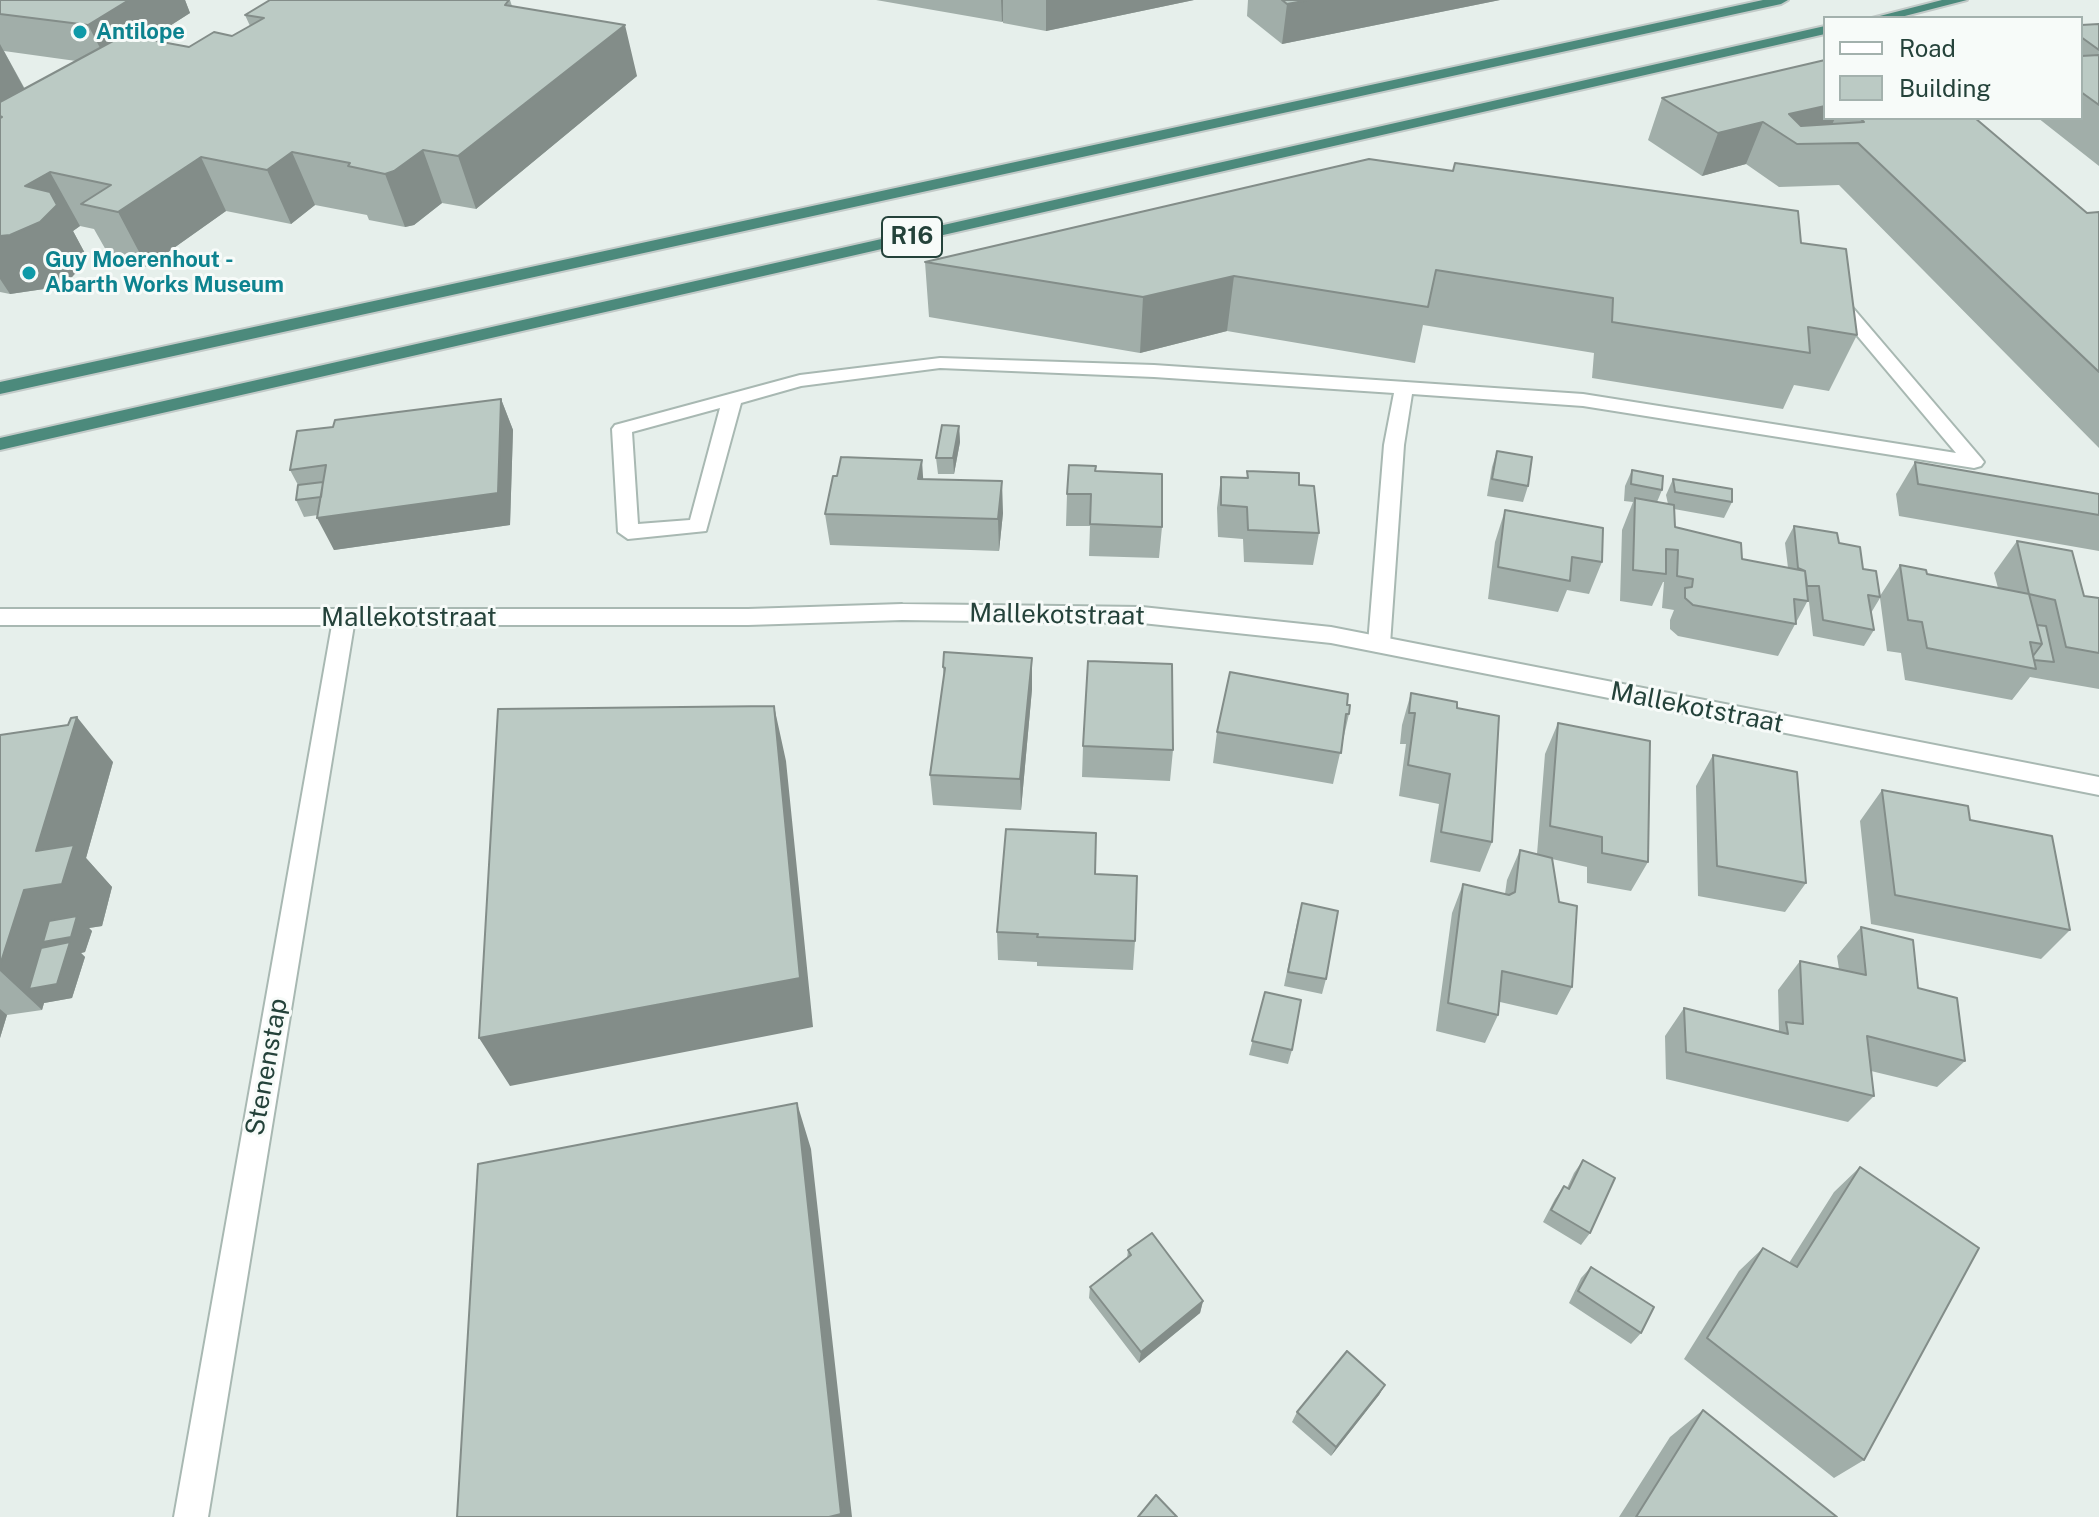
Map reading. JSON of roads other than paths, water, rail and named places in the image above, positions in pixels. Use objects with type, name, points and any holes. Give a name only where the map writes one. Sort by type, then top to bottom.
[{"type":"highway","name":"R16","points":[[0,388],[1781,0]]},
{"type":"highway","points":[[1888,16],[1960,0]]},
{"type":"highway","name":"R16","points":[[0,444],[1823,30]]},
{"type":"street","points":[[732,399],[699,526],[628,532],[622,429],[732,399],[800,381],[940,363],[1154,371],[1583,400],[1974,462],[1823,284]]},
{"type":"street","points":[[1379,644],[1394,445],[1404,388]]},
{"type":"street","name":"Mallekotstraat","points":[[0,617],[748,617],[902,612],[1142,615],[1331,635],[2099,786]]},
{"type":"street","name":"Stenenstap","points":[[191,1517],[344,618]]},
{"type":"place","name":"Antilope","points":[[80,32]]},
{"type":"place","name":"Guy Moerenhout - Abarth Works Museum","points":[[29,273]]}]
